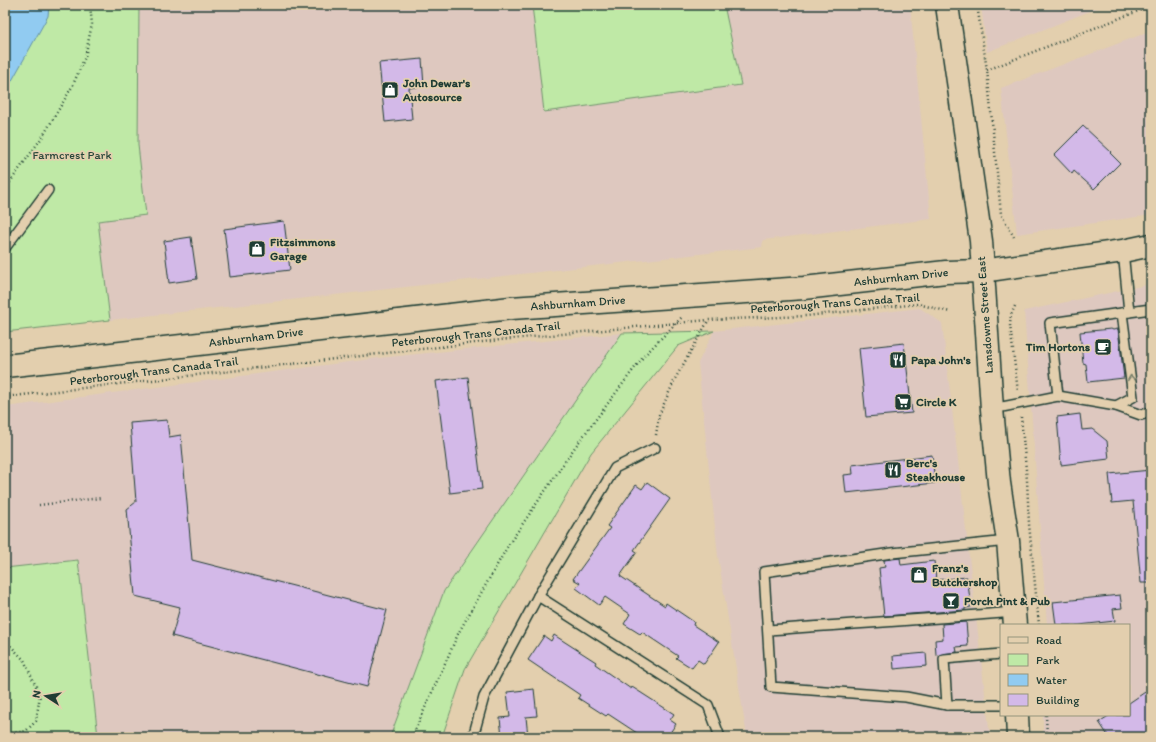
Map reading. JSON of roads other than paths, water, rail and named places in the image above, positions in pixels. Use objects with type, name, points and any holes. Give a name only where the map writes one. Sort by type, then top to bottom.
[{"type":"main road","name":"Lansdowne Street East","points":[[947,5],[981,241],[992,409],[999,483],[1008,541],[1015,619]]},
{"type":"main road","name":"Ashburnham Drive","points":[[5,366],[511,308],[804,288],[946,272],[982,271],[1123,251],[1151,245]]},
{"type":"main road","points":[[1017,716],[1018,737]]},
{"type":"lane","points":[[5,248],[48,190]]},
{"type":"lane","points":[[1116,406],[1133,397],[1126,313],[1123,251]]},
{"type":"lane","points":[[1058,396],[1050,324],[1151,309]]},
{"type":"lane","points":[[992,409],[1058,396],[1116,406],[1140,415],[1151,412]]},
{"type":"lane","points":[[473,737],[484,697],[538,596],[615,468],[655,448]]},
{"type":"lane","points":[[1000,705],[947,705],[906,697],[771,687],[764,572],[892,553],[1008,541]]},
{"type":"lane","points":[[538,596],[708,705],[720,737]]},
{"type":"lane","points":[[768,630],[955,618],[1015,619]]},
{"type":"lane","points":[[947,705],[944,659],[1000,654]]},
{"type":"water","points":[[5,5],[49,5],[48,16],[5,93]]},
{"type":"place","name":"John Dewar's Autosource","points":[[390,90]]},
{"type":"place","name":"Fitzsimmons Garage","points":[[257,249]]},
{"type":"place","name":"Tim Hortons","points":[[1103,347]]},
{"type":"place","name":"Papa John's","points":[[898,360]]},
{"type":"place","name":"Circle K","points":[[903,402]]},
{"type":"place","name":"Berc's Steakhouse","points":[[893,470]]},
{"type":"place","name":"Franz's Butchershop","points":[[919,575]]},
{"type":"place","name":"Porch Pint & Pub","points":[[951,601]]},
{"type":"park label","name":"Farmcrest Park","points":[[72,155]]}]
